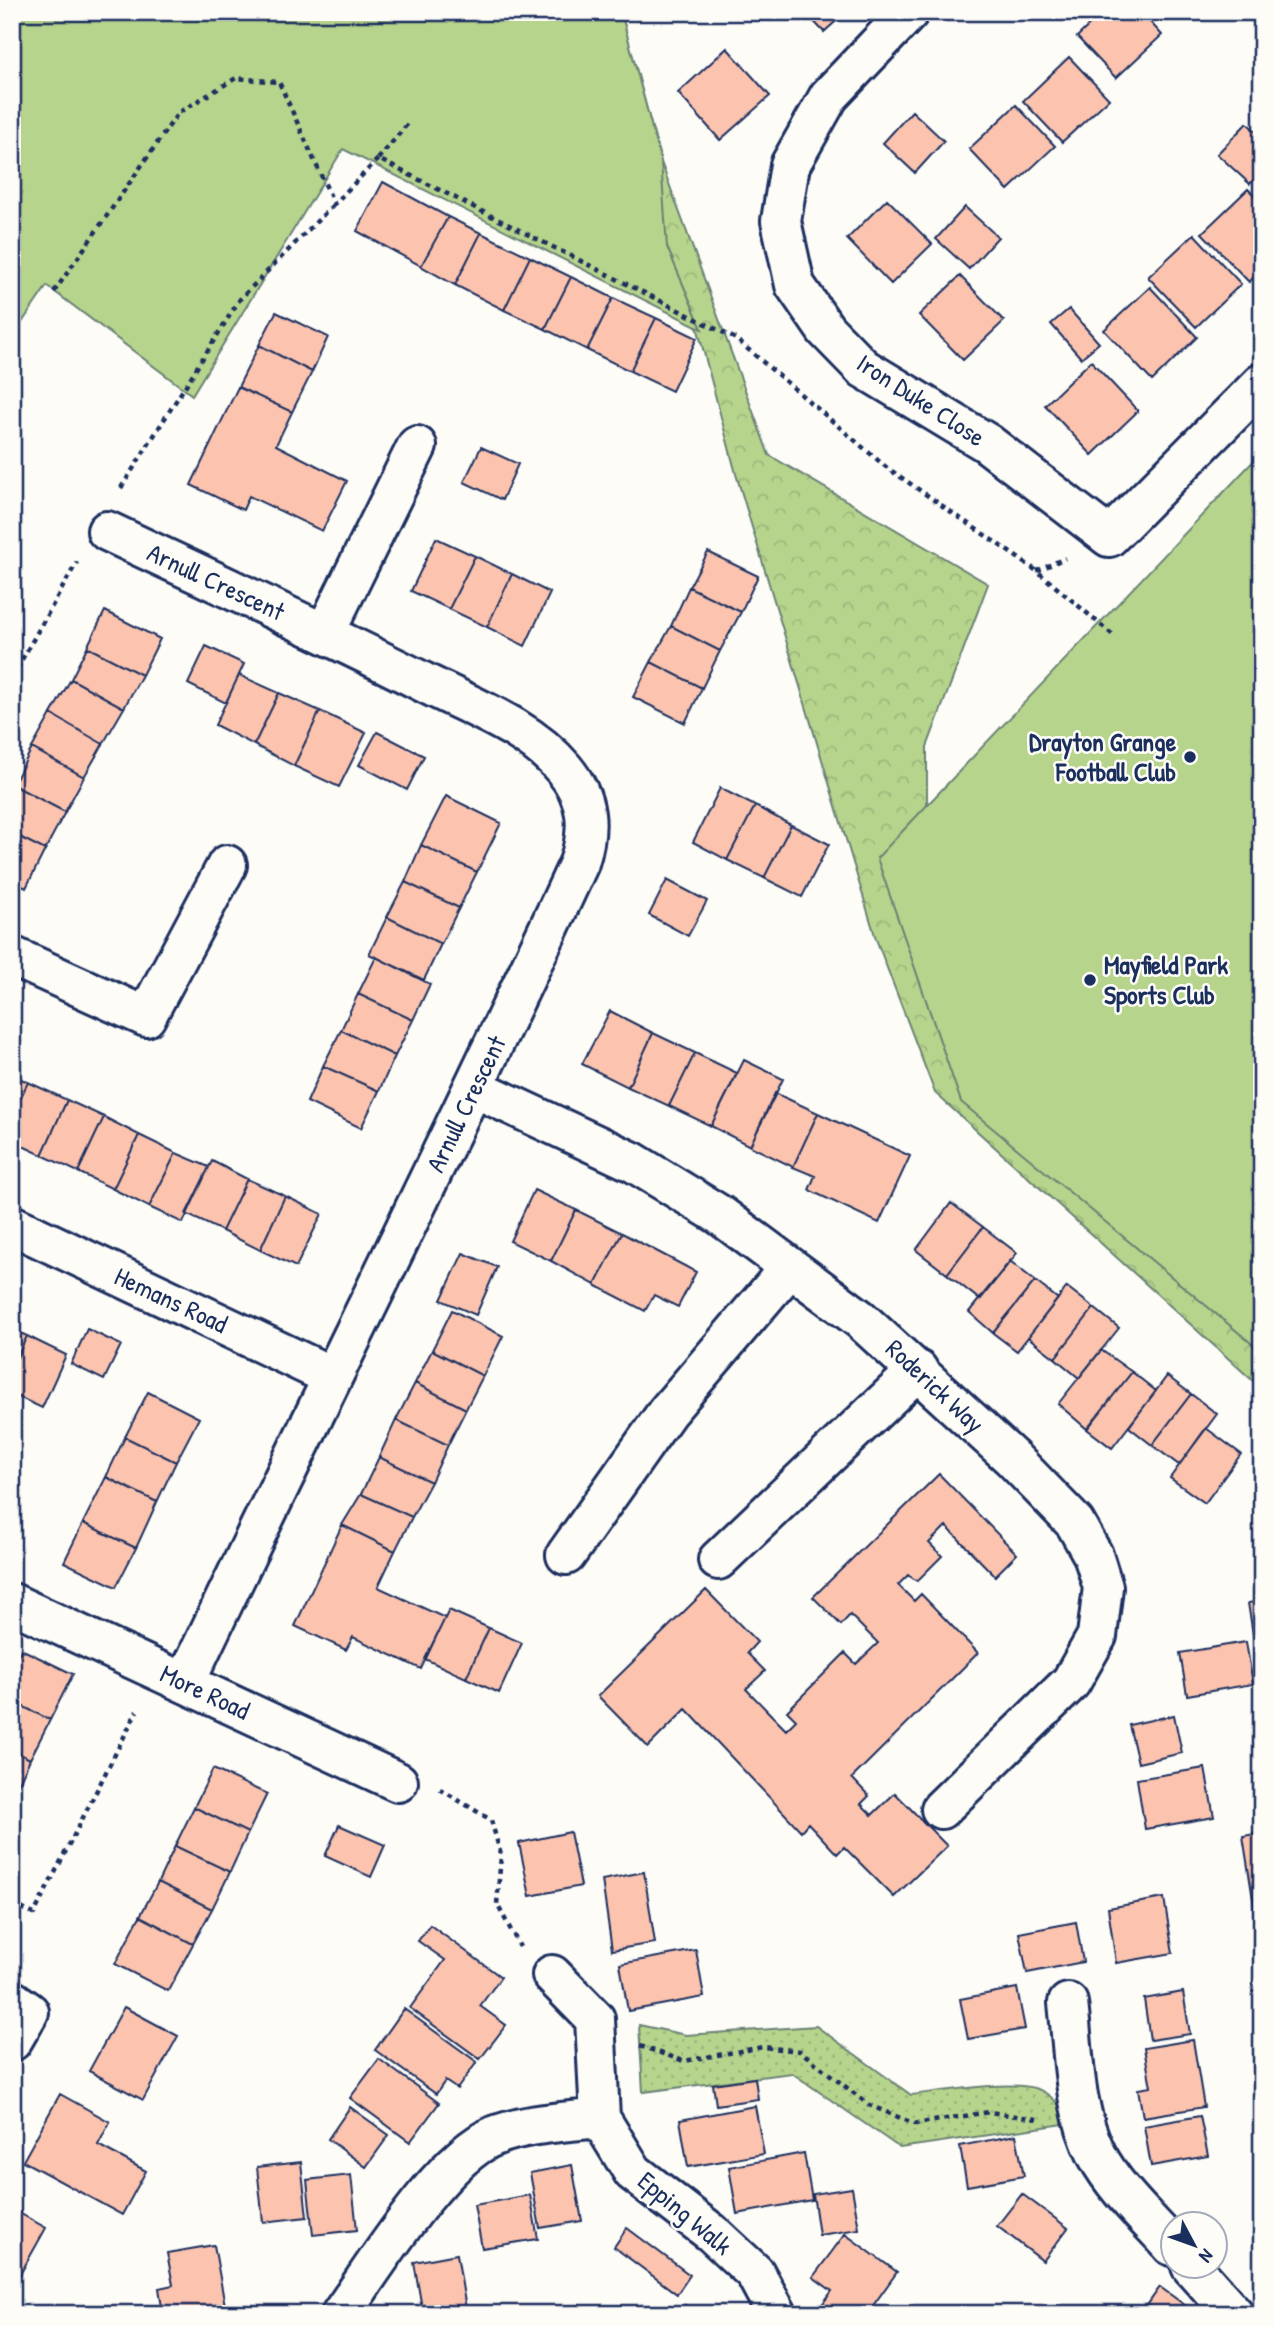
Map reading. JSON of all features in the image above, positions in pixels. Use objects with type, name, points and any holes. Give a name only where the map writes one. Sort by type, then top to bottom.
[{"type":"street","name":"Iron Duke Close","points":[[909,12],[829,96],[790,165],[781,220],[795,285],[826,330],[863,368],[987,443],[1109,537],[1262,383]]},
{"type":"street","points":[[325,633],[417,446]]},
{"type":"street","name":"Arnull Crescent","points":[[107,531],[325,633],[526,734],[565,770],[587,812],[587,838],[579,863],[475,1088],[331,1376],[171,1676]]},
{"type":"street","points":[[12,956],[146,1017],[227,865]]},
{"type":"street","name":"Roderick Way","points":[[475,1088],[633,1163],[720,1215],[860,1319],[1012,1458],[1075,1523],[1093,1555],[1103,1587],[1097,1636],[1072,1682],[941,1809]]},
{"type":"street","name":"Hemans Road","points":[[12,1225],[331,1376]]},
{"type":"street","points":[[566,1555],[667,1412],[790,1267]]},
{"type":"street","points":[[718,1560],[918,1370]]},
{"type":"street","name":"More Road","points":[[12,1603],[398,1782]]},
{"type":"street","points":[[341,2314],[443,2173],[493,2137],[548,2124],[600,2118],[594,2019],[552,1975]]},
{"type":"street","points":[[12,2000],[29,2012],[12,2041]]},
{"type":"street","points":[[1068,2003],[1079,2109],[1097,2156],[1158,2231]]},
{"type":"street","name":"Epping Walk","points":[[600,2118],[633,2172],[712,2233],[755,2273],[777,2314]]},
{"type":"street","points":[[1204,2280],[1234,2314]]},
{"type":"path","points":[[54,292],[178,114],[236,78],[279,82],[334,204]]},
{"type":"path","points":[[119,491],[240,299],[378,159],[410,121]]},
{"type":"path","points":[[378,159],[736,340],[886,467],[1037,571],[1113,635]]},
{"type":"path","points":[[12,677],[78,561]]},
{"type":"path","points":[[12,1903],[34,1914],[171,1676]]},
{"type":"path","points":[[398,1782],[442,1790],[491,1820],[501,1855],[497,1904],[515,1943],[552,1975]]},
{"type":"path","points":[[597,2039],[651,2048],[684,2061],[763,2048],[800,2051],[869,2105],[915,2124],[989,2112],[1032,2116],[1097,2156]]},
{"type":"green space","points":[[12,12],[621,12],[661,162],[667,247],[702,329],[343,149],[192,395],[47,286],[12,337]]},
{"type":"green space","points":[[621,12],[661,162],[769,455],[988,584],[927,747],[927,878],[1262,1298],[1262,1389],[935,1093],[876,939],[736,474],[698,330],[667,247],[496,31]]},
{"type":"green space","name":"Mayfield Park Sports Club","points":[[1262,452],[1262,1352],[961,1102],[877,858]]},
{"type":"green space","points":[[639,2025],[686,2035],[816,2026],[911,2095],[978,2087],[1031,2087],[1051,2097],[1071,2123],[900,2148],[792,2073],[643,2092]]},
{"type":"building","points":[[805,12],[846,12],[824,32]]},
{"type":"building","points":[[1103,12],[1141,12],[1162,35],[1116,78],[1077,37]]},
{"type":"building","points":[[727,48],[770,96],[720,140],[678,93]]},
{"type":"building","points":[[1069,57],[1109,99],[1062,142],[1023,101]]},
{"type":"building","points":[[1016,105],[1055,146],[1008,190],[969,149]]},
{"type":"building","points":[[912,111],[944,141],[915,173],[883,143]]},
{"type":"building","points":[[1247,123],[1262,137],[1262,171],[1250,184],[1217,154]]},
{"type":"building","points":[[383,182],[448,217],[421,266],[357,231]]},
{"type":"building","points":[[1248,189],[1262,203],[1262,270],[1249,282],[1202,233]]},
{"type":"building","points":[[887,199],[932,244],[891,284],[847,239]]},
{"type":"building","points":[[965,207],[998,237],[969,269],[936,239]]},
{"type":"building","points":[[448,217],[481,233],[455,285],[421,266]]},
{"type":"building","points":[[481,233],[530,257],[504,310],[455,285]]},
{"type":"building","points":[[1194,234],[1241,284],[1196,327],[1148,277]]},
{"type":"building","points":[[530,257],[571,277],[545,329],[504,310]]},
{"type":"building","points":[[960,276],[1004,321],[963,360],[919,315]]},
{"type":"building","points":[[571,277],[613,298],[587,350],[545,329]]},
{"type":"building","points":[[1150,287],[1197,337],[1152,381],[1104,330]]},
{"type":"building","points":[[613,298],[656,318],[630,371],[587,350]]},
{"type":"building","points":[[1069,309],[1099,343],[1081,358],[1051,324]]},
{"type":"building","points":[[276,312],[328,337],[312,372],[259,345]]},
{"type":"building","points":[[656,318],[697,338],[672,391],[630,371]]},
{"type":"building","points":[[259,345],[312,372],[292,412],[238,387]]},
{"type":"building","points":[[1091,361],[1138,411],[1092,455],[1045,405]]},
{"type":"building","points":[[238,387],[292,412],[276,445],[347,481],[322,531],[249,496],[243,510],[191,485]]},
{"type":"building","points":[[481,447],[518,464],[502,500],[464,482]]},
{"type":"building","points":[[436,538],[475,556],[449,609],[411,591]]},
{"type":"building","points":[[708,552],[758,576],[741,612],[689,587]]},
{"type":"building","points":[[475,556],[512,574],[487,627],[449,609]]},
{"type":"building","points":[[512,574],[550,593],[525,646],[487,627]]},
{"type":"building","points":[[689,587],[741,612],[720,651],[671,626]]},
{"type":"building","points":[[105,611],[160,639],[142,675],[87,647]]},
{"type":"building","points":[[671,626],[720,651],[702,688],[651,662]]},
{"type":"building","points":[[206,646],[244,664],[226,703],[188,684]]},
{"type":"building","points":[[87,647],[142,675],[124,708],[71,679]]},
{"type":"building","points":[[651,662],[702,688],[685,723],[633,697]]},
{"type":"building","points":[[239,675],[279,693],[254,745],[215,725]]},
{"type":"building","points":[[71,679],[124,708],[103,744],[51,714]]},
{"type":"building","points":[[279,693],[320,711],[294,766],[254,745]]},
{"type":"building","points":[[320,711],[366,733],[339,787],[294,766]]},
{"type":"building","points":[[51,714],[103,744],[84,777],[32,748]]},
{"type":"building","points":[[377,732],[424,756],[407,790],[359,765]]},
{"type":"building","points":[[32,748],[84,777],[65,812],[13,785]]},
{"type":"building","points":[[13,785],[65,812],[45,850],[12,833]]},
{"type":"building","points":[[720,788],[755,806],[727,860],[693,842]]},
{"type":"building","points":[[446,796],[501,823],[477,872],[421,845]]},
{"type":"building","points":[[755,806],[791,825],[764,878],[727,860]]},
{"type":"building","points":[[791,825],[829,844],[802,897],[764,878]]},
{"type":"building","points":[[12,833],[45,850],[26,888],[12,881]]},
{"type":"building","points":[[421,845],[477,872],[459,908],[405,882]]},
{"type":"building","points":[[667,880],[707,901],[688,936],[649,915]]},
{"type":"building","points":[[405,882],[459,908],[441,944],[387,917]]},
{"type":"building","points":[[387,917],[441,944],[424,980],[369,954]]},
{"type":"building","points":[[376,957],[430,984],[413,1020],[358,994]]},
{"type":"building","points":[[358,994],[413,1020],[395,1056],[341,1030]]},
{"type":"building","points":[[610,1011],[653,1033],[628,1087],[582,1064]]},
{"type":"building","points":[[341,1030],[395,1056],[379,1091],[323,1066]]},
{"type":"building","points":[[653,1033],[695,1053],[669,1106],[628,1087]]},
{"type":"building","points":[[695,1053],[737,1073],[711,1126],[669,1106]]},
{"type":"building","points":[[744,1060],[783,1079],[750,1146],[711,1126]]},
{"type":"building","points":[[323,1066],[379,1091],[361,1128],[307,1102]]},
{"type":"building","points":[[12,1075],[28,1082],[12,1116]]},
{"type":"building","points":[[28,1082],[67,1100],[42,1155],[12,1141],[12,1116]]},
{"type":"building","points":[[775,1093],[818,1113],[793,1167],[750,1146]]},
{"type":"building","points":[[67,1100],[104,1117],[78,1172],[42,1155]]},
{"type":"building","points":[[818,1113],[910,1156],[879,1223],[809,1190],[815,1176],[793,1167]]},
{"type":"building","points":[[104,1117],[139,1135],[113,1189],[78,1172]]},
{"type":"building","points":[[139,1135],[176,1153],[149,1207],[113,1189]]},
{"type":"building","points":[[176,1153],[209,1167],[183,1223],[149,1207]]},
{"type":"building","points":[[212,1161],[247,1179],[222,1231],[186,1214]]},
{"type":"building","points":[[247,1179],[285,1196],[260,1250],[222,1231]]},
{"type":"building","points":[[534,1190],[576,1210],[551,1261],[510,1241]]},
{"type":"building","points":[[285,1196],[322,1214],[296,1267],[260,1250]]},
{"type":"building","points":[[951,1203],[983,1227],[947,1274],[916,1250]]},
{"type":"building","points":[[576,1210],[622,1233],[595,1285],[551,1261]]},
{"type":"building","points":[[983,1227],[1017,1253],[980,1300],[947,1274]]},
{"type":"building","points":[[622,1233],[696,1272],[678,1307],[654,1295],[645,1311],[595,1285]]},
{"type":"building","points":[[463,1253],[497,1267],[476,1315],[441,1300]]},
{"type":"building","points":[[1010,1261],[1035,1281],[993,1333],[969,1312]]},
{"type":"building","points":[[1035,1281],[1058,1299],[1017,1351],[993,1333]]},
{"type":"building","points":[[1067,1287],[1094,1308],[1055,1358],[1028,1337]]},
{"type":"building","points":[[1094,1308],[1119,1328],[1079,1378],[1055,1358]]},
{"type":"building","points":[[452,1310],[503,1336],[483,1376],[432,1350]]},
{"type":"building","points":[[12,1329],[27,1336],[12,1368]]},
{"type":"building","points":[[87,1329],[121,1345],[104,1380],[71,1364]]},
{"type":"building","points":[[27,1336],[66,1355],[42,1408],[12,1394],[12,1368]]},
{"type":"building","points":[[432,1350],[483,1376],[466,1409],[415,1383]]},
{"type":"building","points":[[1101,1350],[1132,1372],[1087,1429],[1058,1404]]},
{"type":"building","points":[[1132,1372],[1156,1391],[1112,1448],[1087,1429]]},
{"type":"building","points":[[1167,1376],[1191,1394],[1152,1445],[1129,1427]]},
{"type":"building","points":[[415,1383],[466,1409],[448,1445],[396,1420]]},
{"type":"building","points":[[148,1392],[199,1418],[176,1462],[125,1437]]},
{"type":"building","points":[[1191,1394],[1217,1414],[1179,1465],[1152,1445]]},
{"type":"building","points":[[396,1420],[448,1445],[431,1482],[379,1457]]},
{"type":"building","points":[[1206,1428],[1241,1454],[1205,1503],[1170,1478]]},
{"type":"building","points":[[125,1437],[176,1462],[157,1502],[106,1477]]},
{"type":"building","points":[[379,1457],[431,1482],[412,1517],[361,1494]]},
{"type":"building","points":[[939,1474],[1017,1554],[995,1576],[946,1526],[929,1543],[942,1556],[917,1581],[908,1575],[898,1585],[914,1601],[921,1594],[978,1653],[852,1778],[869,1796],[861,1804],[872,1815],[895,1793],[947,1846],[894,1897],[844,1847],[837,1854],[808,1823],[801,1831],[686,1709],[648,1747],[598,1696],[706,1590],[757,1642],[747,1653],[765,1671],[746,1689],[786,1730],[796,1720],[787,1711],[845,1653],[856,1664],[878,1643],[850,1615],[841,1625],[813,1597]]},
{"type":"building","points":[[106,1477],[157,1502],[136,1548],[83,1523]]},
{"type":"building","points":[[361,1494],[412,1517],[395,1551],[342,1525]]},
{"type":"building","points":[[83,1523],[136,1548],[116,1587],[64,1562]]},
{"type":"building","points":[[342,1525],[395,1551],[378,1587],[445,1618],[421,1669],[353,1637],[346,1650],[295,1626]]},
{"type":"building","points":[[1262,1601],[1262,1671],[1259,1672],[1248,1603]]},
{"type":"building","points":[[449,1610],[489,1628],[466,1678],[425,1659]]},
{"type":"building","points":[[489,1628],[522,1643],[499,1693],[466,1678]]},
{"type":"building","points":[[1246,1642],[1253,1684],[1187,1695],[1180,1653]]},
{"type":"building","points":[[21,1649],[73,1674],[50,1720],[12,1701],[12,1667]]},
{"type":"building","points":[[12,1701],[50,1720],[30,1759],[12,1750]]},
{"type":"building","points":[[1174,1715],[1182,1753],[1138,1763],[1129,1725]]},
{"type":"building","points":[[12,1750],[30,1759],[12,1798]]},
{"type":"building","points":[[1205,1768],[1214,1817],[1145,1829],[1137,1779]]},
{"type":"building","points":[[213,1769],[267,1794],[248,1833],[194,1807]]},
{"type":"building","points":[[194,1807],[248,1833],[230,1872],[175,1846]]},
{"type":"building","points":[[339,1825],[385,1845],[371,1877],[325,1856]]},
{"type":"building","points":[[570,1832],[581,1886],[530,1896],[519,1843]]},
{"type":"building","points":[[1262,1833],[1262,1897],[1253,1899],[1243,1836]]},
{"type":"building","points":[[175,1846],[230,1872],[212,1909],[158,1882]]},
{"type":"building","points":[[644,1872],[655,1943],[612,1950],[602,1880]]},
{"type":"building","points":[[158,1882],[212,1909],[193,1944],[140,1916]]},
{"type":"building","points":[[1262,1897],[1262,1952],[1261,1952],[1253,1899]]},
{"type":"building","points":[[1164,1898],[1173,1953],[1116,1963],[1108,1908]]},
{"type":"building","points":[[140,1916],[193,1944],[168,1991],[115,1964]]},
{"type":"building","points":[[1076,1922],[1083,1962],[1027,1973],[1019,1933]]},
{"type":"building","points":[[430,1925],[501,1977],[480,2006],[506,2025],[480,2059],[410,2008],[445,1960],[418,1941]]},
{"type":"building","points":[[696,1950],[704,1997],[628,2011],[620,1964]]},
{"type":"building","points":[[1017,1988],[1025,2029],[968,2039],[960,1999]]},
{"type":"building","points":[[1183,1992],[1190,2034],[1150,2040],[1144,1999]]},
{"type":"building","points":[[124,2007],[178,2036],[143,2100],[89,2071]]},
{"type":"building","points":[[404,2009],[477,2062],[457,2089],[445,2081],[436,2094],[375,2050]]},
{"type":"building","points":[[1193,2040],[1204,2107],[1143,2117],[1138,2089],[1151,2087],[1144,2048]]},
{"type":"building","points":[[379,2059],[439,2103],[410,2142],[350,2098]]},
{"type":"building","points":[[755,2078],[758,2099],[716,2105],[713,2084]]},
{"type":"building","points":[[60,2094],[110,2122],[98,2145],[146,2171],[122,2215],[23,2161]]},
{"type":"building","points":[[755,2106],[764,2154],[688,2167],[680,2120]]},
{"type":"building","points":[[350,2107],[389,2135],[366,2167],[328,2139]]},
{"type":"building","points":[[1200,2116],[1208,2156],[1151,2166],[1144,2126]]},
{"type":"building","points":[[1016,2135],[1024,2176],[967,2186],[960,2146]]},
{"type":"building","points":[[804,2153],[812,2200],[737,2214],[729,2167]]},
{"type":"building","points":[[301,2162],[307,2217],[263,2222],[257,2167]]},
{"type":"building","points":[[572,2165],[582,2221],[540,2228],[530,2173]]},
{"type":"building","points":[[351,2175],[357,2230],[313,2235],[307,2180]]},
{"type":"building","points":[[852,2188],[859,2229],[819,2235],[813,2194]]},
{"type":"building","points":[[1022,2194],[1068,2228],[1043,2261],[997,2226]]},
{"type":"building","points":[[530,2195],[538,2239],[482,2248],[474,2205]]},
{"type":"building","points":[[12,2209],[46,2228],[18,2278],[12,2275]]},
{"type":"building","points":[[627,2228],[690,2275],[677,2294],[614,2247]]},
{"type":"building","points":[[845,2234],[897,2272],[867,2314],[815,2314],[832,2291],[813,2277]]},
{"type":"building","points":[[214,2245],[226,2311],[163,2314],[159,2288],[173,2285],[167,2253]]},
{"type":"building","points":[[457,2254],[466,2309],[423,2314],[414,2262]]},
{"type":"building","points":[[1160,2287],[1197,2314],[1141,2314]]},
{"type":"building","points":[[685,2305],[698,2314],[679,2314]]},
{"type":"place","name":"Drayton Grange Football Club","points":[[1190,757]]},
{"type":"place","name":"Mayfield Park Sports Club","points":[[1090,980]]}]
